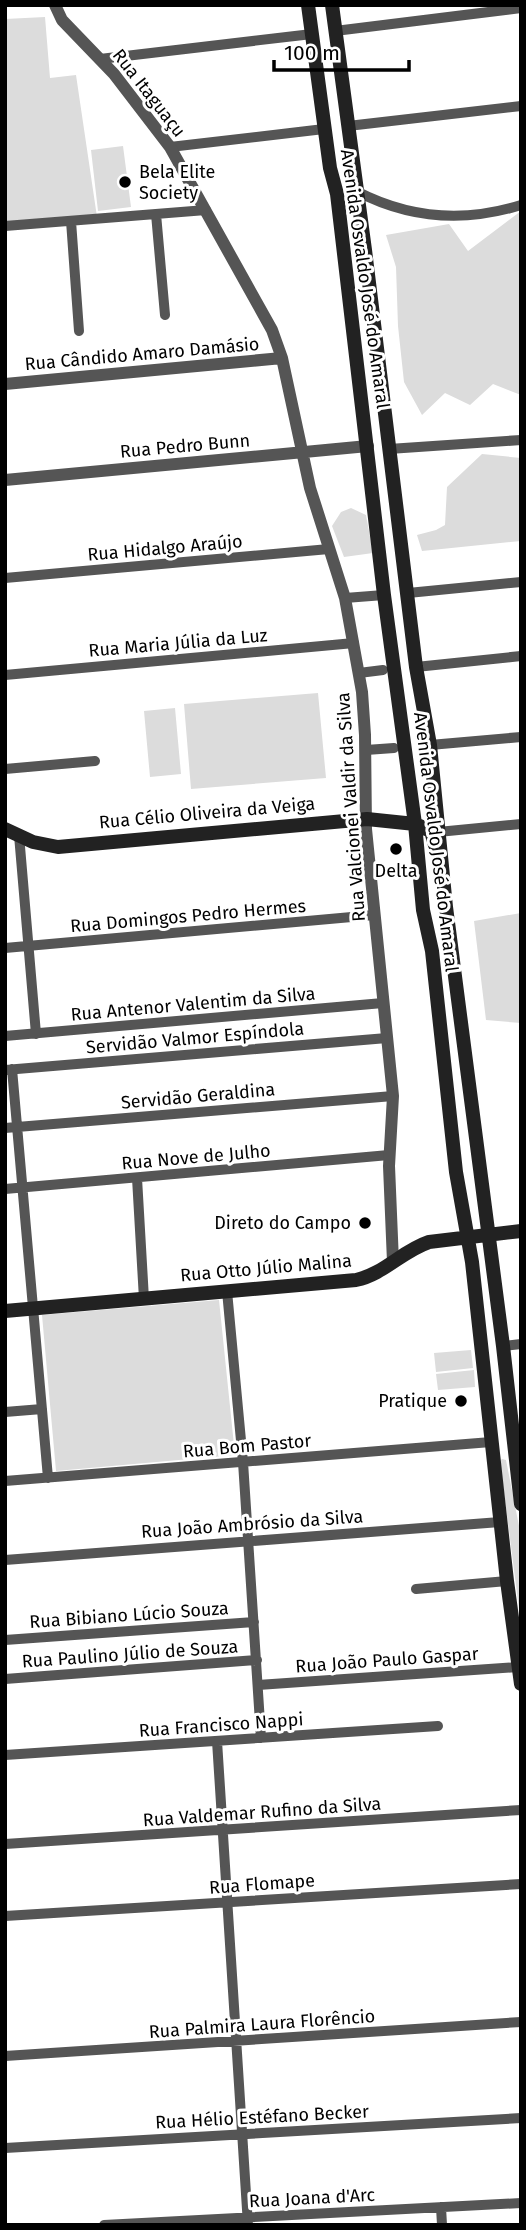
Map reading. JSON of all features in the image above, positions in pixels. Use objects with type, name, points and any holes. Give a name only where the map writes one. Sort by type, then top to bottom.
[{"type":"main road","name":"Avenida Osvaldo José do Amaral","points":[[308,5],[324,129],[337,194],[384,595],[415,824],[423,910],[432,951],[456,1172],[468,1237],[521,1684]]},
{"type":"main road","name":"Avenida Osvaldo José do Amaral","points":[[332,5],[416,667],[430,745],[441,862],[488,1234],[516,1424],[521,1503]]},
{"type":"main road","points":[[321,101],[330,96],[336,97],[340,103],[343,130],[350,148]]},
{"type":"main road","points":[[337,194],[345,216],[349,251],[354,257],[365,250]]},
{"type":"main road","points":[[400,711],[406,699],[411,698],[417,702],[430,745]]},
{"type":"main road","name":"Rua Célio Oliveira da Veiga","points":[[12,832],[40,845],[58,847],[367,819],[415,824]]},
{"type":"main road","points":[[415,824],[433,834],[441,862]]},
{"type":"main road","points":[[432,951],[438,963],[444,998],[449,1000],[457,993]]},
{"type":"main road","name":"Rua Otto Júlio Malina","points":[[5,1311],[356,1279],[379,1272],[416,1246],[443,1239],[521,1231]]},
{"type":"main road","points":[[491,1441],[501,1442],[508,1447],[521,1503]]},
{"type":"street","name":"Rua Itaguaçu","points":[[55,5],[62,20],[128,91],[170,148],[272,330],[282,358]]},
{"type":"street","points":[[335,31],[521,8]]},
{"type":"street","points":[[100,59],[312,34]]},
{"type":"street","points":[[348,126],[521,106]]},
{"type":"street","points":[[170,148],[324,129]]},
{"type":"street","points":[[356,191],[394,207],[443,216],[488,213],[521,205]]},
{"type":"street","points":[[5,226],[206,210]]},
{"type":"street","points":[[156,214],[165,315]]},
{"type":"street","points":[[71,221],[79,331]]},
{"type":"street","name":"Rua Cândido Amaro Damásio","points":[[5,384],[282,358]]},
{"type":"street","name":"Rua Valcionei Valdir da Silva","points":[[282,358],[302,453],[328,549],[345,598],[359,673],[366,750],[367,819],[374,915],[393,1096],[389,1155],[393,1262]]},
{"type":"street","points":[[389,449],[521,440]]},
{"type":"street","name":"Rua Pedro Bunn","points":[[5,480],[368,446]]},
{"type":"street","name":"Rua Hidalgo Araújo","points":[[5,578],[328,549]]},
{"type":"street","points":[[408,593],[521,583]]},
{"type":"street","points":[[345,598],[384,595]]},
{"type":"street","name":"Rua Maria Júlia da Luz","points":[[5,675],[354,643]]},
{"type":"street","points":[[416,667],[521,656]]},
{"type":"street","points":[[359,673],[383,670]]},
{"type":"street","points":[[430,745],[521,737]]},
{"type":"street","points":[[366,750],[394,748]]},
{"type":"street","points":[[5,769],[95,761]]},
{"type":"street","points":[[438,832],[521,824]]},
{"type":"street","points":[[12,832],[28,946],[36,1034]]},
{"type":"street","name":"Rua Domingos Pedro Hermes","points":[[5,948],[374,915]]},
{"type":"street","name":"Rua Antenor Valentim da Silva","points":[[5,1036],[383,1003]]},
{"type":"street","name":"Servidão Valmor Espíndola","points":[[9,1070],[387,1038]]},
{"type":"street","points":[[9,1070],[17,1127],[48,1478]]},
{"type":"street","name":"Servidão Geraldina","points":[[5,1128],[393,1096]]},
{"type":"street","name":"Rua Nove de Julho","points":[[5,1189],[389,1155]]},
{"type":"street","points":[[137,1178],[144,1298]]},
{"type":"street","points":[[227,1291],[243,1462],[261,1738]]},
{"type":"street","points":[[503,1346],[521,1344]]},
{"type":"street","points":[[5,1412],[42,1409]]},
{"type":"street","name":"Rua Bom Pastor","points":[[5,1481],[491,1441]]},
{"type":"street","name":"Rua João Ambrósio da Silva","points":[[5,1560],[248,1539],[500,1522]]},
{"type":"street","points":[[416,1589],[507,1581]]},
{"type":"street","name":"Rua Bibiano Lúcio Souza","points":[[5,1640],[254,1622]]},
{"type":"street","name":"Rua Paulino Júlio de Souza","points":[[5,1679],[257,1660]]},
{"type":"street","name":"Rua João Paulo Gaspar","points":[[258,1685],[518,1667]]},
{"type":"street","name":"Rua Francisco Nappi","points":[[5,1755],[438,1726]]},
{"type":"street","points":[[217,1741],[248,2221]]},
{"type":"street","name":"Rua Valdemar Rufino da Silva","points":[[5,1844],[521,1810]]},
{"type":"street","name":"Rua Flomape","points":[[5,1916],[521,1884]]},
{"type":"street","name":"Rua Palmira Laura Florêncio","points":[[5,2056],[521,2022]]},
{"type":"street","name":"Rua Hélio Estéfano Becker","points":[[5,2148],[521,2118]]},
{"type":"street","name":"Rua Joana d'Arc","points":[[104,2225],[248,2221],[521,2203]]},
{"type":"street","points":[[441,2207],[442,2225]]},
{"type":"shaded area","points":[[45,17],[50,78],[76,75],[97,217],[5,222],[5,19]]},
{"type":"shaded area","points":[[123,146],[131,207],[98,211],[91,150]]},
{"type":"shaded area","points":[[521,211],[521,395],[493,384],[470,405],[445,393],[422,415],[404,382],[396,267],[386,235],[449,224],[468,251]]},
{"type":"shaded area","points":[[482,454],[521,458],[521,541],[422,551],[417,535],[445,525],[447,487]]},
{"type":"shaded area","points":[[351,508],[366,515],[373,553],[344,557],[332,526],[341,512]]},
{"type":"shaded area","points":[[318,693],[326,778],[191,789],[184,704]]},
{"type":"shaded area","points":[[175,708],[181,774],[150,777],[144,711]]},
{"type":"shaded area","points":[[521,913],[521,1023],[486,1020],[474,921]]},
{"type":"shaded area","points":[[219,1300],[235,1455],[56,1471],[42,1315]]},
{"type":"shaded area","points":[[471,1350],[473,1368],[436,1372],[434,1353]]},
{"type":"shaded area","points":[[474,1370],[475,1387],[438,1390],[436,1374]]},
{"type":"shaded area","points":[[506,1460],[521,1536],[521,1624],[500,1461]]},
{"type":"place","name":"Bela Elite Society","points":[[125,182]]},
{"type":"place","name":"Delta","points":[[396,849]]},
{"type":"place","name":"Direto do Campo","points":[[365,1223]]},
{"type":"place","name":"Pratique","points":[[461,1401]]}]
